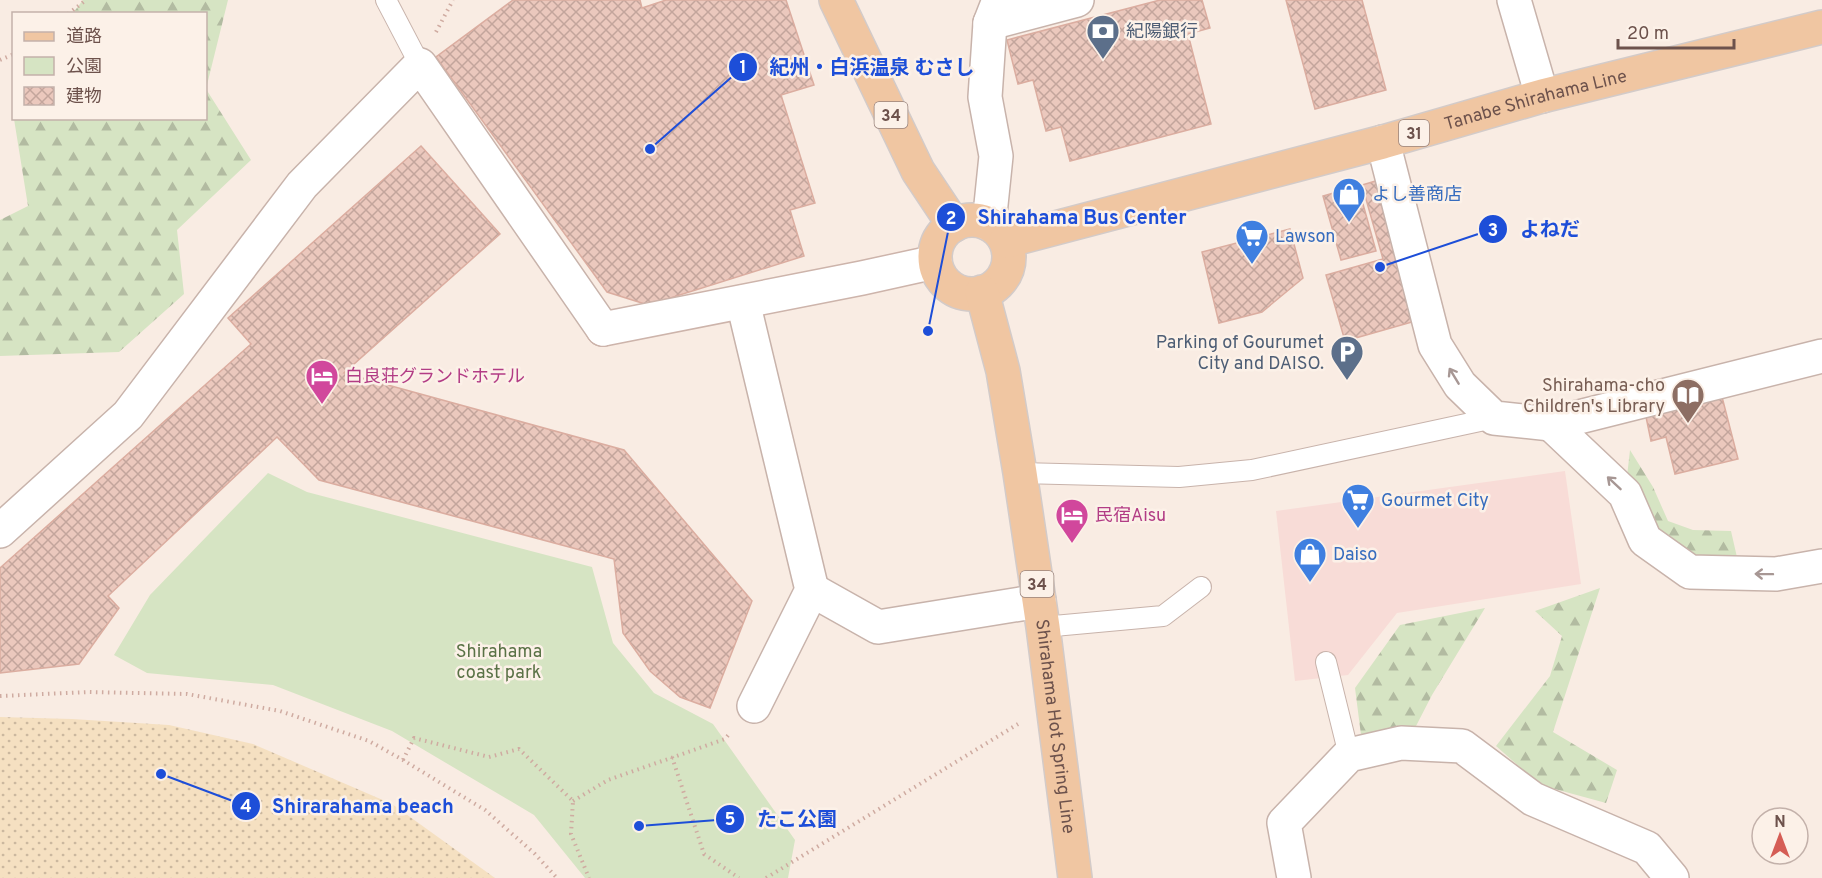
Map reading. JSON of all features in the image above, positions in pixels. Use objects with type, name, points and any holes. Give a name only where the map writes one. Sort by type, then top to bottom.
[{"type":"main road","name":"34","points":[[836,0],[918,171],[954,225]]},
{"type":"main road","name":"Tanabe Shirahama Line","points":[[997,233],[1383,142],[1542,96],[1822,27]]},
{"type":"main road","points":[[978,220],[997,233],[1009,252],[1006,273],[992,288],[982,292],[962,292],[952,288],[938,272],[935,262],[939,241],[954,225],[978,220]]},
{"type":"main road","name":"Shirahama Hot Spring Line","points":[[982,292],[1002,371],[1020,473],[1041,614],[1075,878]]},
{"type":"street","points":[[997,233],[993,196],[996,156],[986,98],[994,11],[1077,0]]},
{"type":"street","points":[[1514,0],[1542,96]]},
{"type":"street","points":[[0,531],[128,415],[302,185],[420,65],[603,329],[935,262]]},
{"type":"street","points":[[1383,142],[1435,345],[1460,385],[1494,418],[1551,424],[1822,356]]},
{"type":"street","points":[[743,302],[812,590],[754,706]]},
{"type":"street","points":[[1551,424],[1625,494],[1645,540],[1690,572],[1776,574],[1822,566]]},
{"type":"street","points":[[812,590],[878,627],[1041,614]]},
{"type":"street","points":[[1294,878],[1284,823],[1348,755],[1401,743],[1462,746],[1533,799],[1647,848],[1672,878]]},
{"type":"lane","points":[[386,0],[420,65]]},
{"type":"lane","points":[[1020,473],[1179,477],[1252,470],[1494,418]]},
{"type":"lane","points":[[1041,614],[1163,616],[1201,586]]},
{"type":"lane","points":[[1326,662],[1348,755]]},
{"type":"path","points":[[71,12],[86,0]]},
{"type":"path","points":[[0,696],[89,692],[187,694],[280,711],[369,741],[485,810],[535,854],[557,878]]},
{"type":"path","points":[[573,801],[608,780],[725,739],[754,706]]},
{"type":"path","points":[[766,878],[1017,724],[1053,706]]},
{"type":"path","points":[[402,760],[414,738],[489,757],[519,749],[573,801],[571,834],[589,878]]},
{"type":"path","points":[[672,757],[704,854],[739,878]]},
{"type":"shaded area","points":[[1565,471],[1581,584],[1397,613],[1348,675],[1295,681],[1276,511]]},
{"type":"green space","points":[[83,0],[228,0],[207,85],[207,12],[74,12]]},
{"type":"green space","points":[[207,91],[251,160],[177,230],[184,294],[119,352],[0,356],[0,220],[28,206],[14,120],[207,120]]},
{"type":"green space","points":[[1630,450],[1653,487],[1668,521],[1693,530],[1731,531],[1739,566],[1690,572],[1625,494]]},
{"type":"green space","name":"Shirahama coast park","points":[[268,473],[307,492],[592,567],[613,643],[654,693],[713,724],[795,840],[788,878],[585,878],[534,815],[392,731],[273,685],[147,673],[114,655],[150,595]]},
{"type":"green space","points":[[1600,588],[1553,732],[1617,770],[1606,803],[1540,785],[1496,746],[1550,676],[1562,636],[1535,611]]},
{"type":"green space","points":[[1485,608],[1432,695],[1415,728],[1361,735],[1355,688],[1400,625]]},
{"type":"sand","points":[[0,717],[169,725],[253,744],[392,804],[495,878],[0,878]]},
{"type":"building","points":[[513,0],[640,0],[642,8],[666,0],[786,0],[814,85],[781,95],[815,203],[790,210],[804,256],[648,305],[607,292],[436,57]]},
{"type":"building","name":"紀陽銀行","points":[[1160,0],[1202,0],[1210,28],[1188,34],[1211,124],[1070,161],[1061,127],[1046,131],[1033,80],[1018,84],[1007,40]]},
{"type":"building","points":[[1286,0],[1362,0],[1386,90],[1315,109]]},
{"type":"building","name":"白良荘グランドホテル","points":[[421,146],[500,234],[344,373],[624,450],[752,601],[710,708],[680,697],[650,671],[623,633],[614,559],[319,480],[277,437],[108,596],[119,608],[79,664],[0,673],[0,568],[251,344],[228,318]]},
{"type":"building","points":[[1379,180],[1419,320],[1345,341],[1326,275],[1383,259],[1362,185]]},
{"type":"building","name":"よし善商店","points":[[1358,186],[1376,251],[1341,260],[1323,196]]},
{"type":"building","name":"Lawson","points":[[1290,229],[1303,278],[1262,312],[1219,323],[1202,252]]},
{"type":"building","name":"Shirahama-cho Children's Library","points":[[1721,393],[1738,459],[1675,474],[1666,437],[1651,441],[1645,412]]},
{"type":"place","name":"紀陽銀行","points":[[1103,60]]},
{"type":"place","name":"紀州・白浜温泉 むさし","points":[[650,149]]},
{"type":"place","name":"よし善商店","points":[[1349,223]]},
{"type":"place","name":"Lawson","points":[[1252,265]]},
{"type":"place","name":"よねだ","points":[[1380,267]]},
{"type":"place","name":"Shirahama Bus Center","points":[[928,331]]},
{"type":"place","name":"Parking of Gourumet City and DAISO.","points":[[1347,381]]},
{"type":"place","name":"白良荘グランドホテル","points":[[322,405]]},
{"type":"place","name":"Shirahama-cho Children's Library","points":[[1688,424]]},
{"type":"place","name":"Gourmet City","points":[[1358,529]]},
{"type":"place","name":"民宿Aisu","points":[[1072,544]]},
{"type":"place","name":"Daiso","points":[[1310,583]]},
{"type":"place","name":"Shirarahama beach","points":[[161,774]]},
{"type":"place","name":"たこ公園","points":[[639,826]]}]
